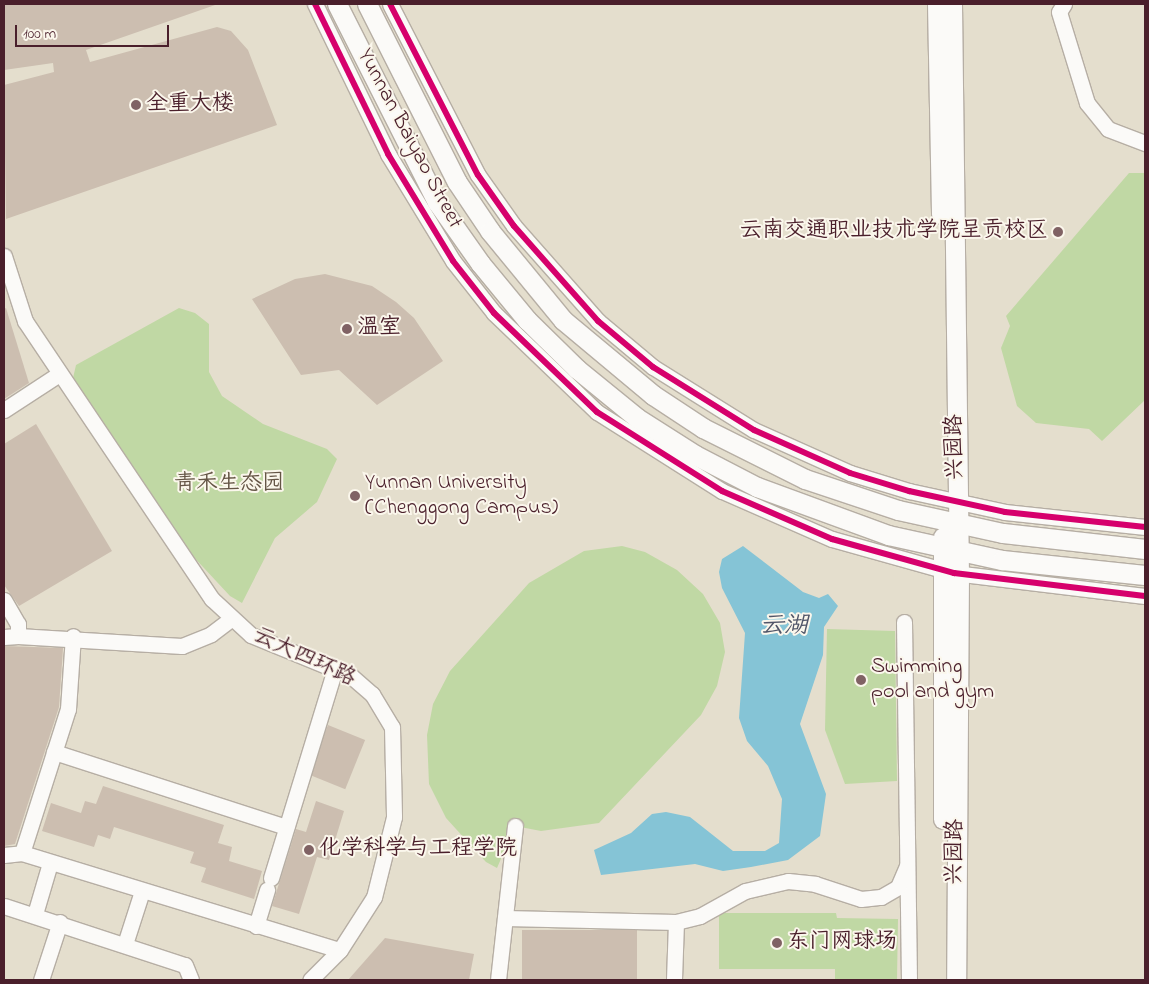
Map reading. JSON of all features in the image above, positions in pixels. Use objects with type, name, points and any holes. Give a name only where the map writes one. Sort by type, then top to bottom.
[{"type":"main road","name":"Yunnan Baiyao Street","points":[[337,4],[437,202],[491,277],[577,369],[695,455],[757,487],[888,535],[950,550],[1145,576]]},
{"type":"main road","name":"Yunnan Baiyao Street","points":[[367,4],[457,182],[526,278],[608,360],[703,428],[760,458],[849,495],[950,524],[1145,548]]},
{"type":"main road","name":"兴园路","points":[[937,4],[950,500]]},
{"type":"main road","name":"兴园路","points":[[952,4],[950,550],[956,980]]},
{"type":"main road","name":"兴园路","points":[[943,980],[951,572]]},
{"type":"street","points":[[315,4],[418,209],[494,313],[543,365],[597,412],[722,491],[832,539],[951,572],[1145,596]]},
{"type":"street","points":[[390,4],[478,175],[552,275],[598,321],[653,367],[754,430],[850,473],[950,500],[1054,518],[1145,527]]},
{"type":"street","points":[[1064,4],[1059,12],[1087,103],[1108,129],[1145,143]]},
{"type":"street","name":"云大四环路","points":[[4,256],[25,321],[58,374],[212,600],[251,635],[335,668],[372,694],[392,727],[394,817],[374,897],[340,950],[310,980]]},
{"type":"street","points":[[4,410],[58,374]]},
{"type":"street","points":[[4,600],[18,624],[11,636]]},
{"type":"street","points":[[11,636],[73,636],[182,646],[211,634],[232,618]]},
{"type":"street","points":[[904,622],[910,860],[909,980]]},
{"type":"street","points":[[22,853],[68,709],[73,636]]},
{"type":"street","points":[[256,926],[335,668]]},
{"type":"street","points":[[54,752],[286,827]]},
{"type":"street","points":[[498,980],[515,826]]},
{"type":"street","points":[[4,855],[22,853],[142,892],[340,950]]},
{"type":"street","points":[[505,918],[676,922],[700,916],[745,891],[788,881],[815,884],[861,899],[881,897],[898,886],[910,860]]},
{"type":"street","points":[[35,914],[50,863]]},
{"type":"street","points":[[125,944],[142,892]]},
{"type":"street","points":[[4,906],[60,922],[185,965],[191,980]]},
{"type":"street","points":[[41,980],[60,922]]},
{"type":"street","points":[[674,980],[676,922]]},
{"type":"green space","points":[[1129,173],[1145,173],[1145,400],[1102,441],[1089,429],[1036,423],[1017,406],[1001,348],[1010,326],[1006,316]]},
{"type":"green space","name":"青禾生态园","points":[[179,308],[195,313],[209,324],[209,372],[222,396],[263,424],[327,449],[337,459],[317,502],[275,538],[242,603],[230,596],[190,553],[73,378],[76,365]]},
{"type":"green space","points":[[622,546],[645,552],[677,570],[703,594],[720,623],[725,652],[717,686],[701,715],[599,823],[541,831],[515,826],[497,868],[486,862],[446,818],[429,784],[427,735],[433,704],[450,671],[529,583],[584,551]]},
{"type":"green space","name":"Swimming pool and gym","points":[[827,629],[895,631],[897,781],[845,784],[825,730]]},
{"type":"green space","name":"东门网球场","points":[[719,913],[836,913],[837,918],[898,919],[897,980],[835,980],[835,969],[719,969]]},
{"type":"water","name":"云湖","points":[[743,546],[803,592],[819,598],[828,594],[838,606],[824,627],[823,655],[800,724],[826,794],[820,836],[788,860],[751,867],[723,871],[695,864],[601,875],[594,850],[631,833],[652,814],[666,812],[690,817],[733,851],[765,851],[779,843],[782,799],[768,766],[747,741],[739,718],[745,633],[722,588],[719,572],[722,559]]},
{"type":"building","name":"全重大楼","points":[[4,4],[218,4],[86,50],[90,62],[217,27],[231,31],[248,50],[277,125],[6,219],[4,85],[54,72],[53,63],[4,70]]},
{"type":"building","name":"温室","points":[[325,274],[372,286],[396,302],[414,318],[443,361],[377,405],[339,370],[301,375],[252,299],[295,279]]},
{"type":"building","points":[[6,308],[29,383],[4,399],[4,309]]},
{"type":"building","points":[[36,424],[112,551],[19,606],[4,585],[4,444]]},
{"type":"building","points":[[4,646],[63,648],[59,707],[15,844],[4,846]]},
{"type":"building","points":[[328,725],[365,740],[345,789],[308,774]]},
{"type":"building","name":"化学科学与工程学院","points":[[103,786],[224,825],[218,843],[232,847],[229,861],[262,871],[254,899],[201,882],[206,868],[190,863],[194,852],[114,827],[110,839],[98,835],[94,847],[42,831],[51,803],[81,813],[85,801],[96,804]]},
{"type":"building","points":[[316,801],[344,811],[329,860],[317,857],[299,914],[272,906],[296,829],[306,832]]},
{"type":"building","points":[[522,930],[637,930],[637,980],[522,980]]},
{"type":"building","points":[[385,938],[474,954],[469,980],[348,980]]},
{"type":"cycle path","points":[[315,4],[388,154],[453,261],[494,313],[597,412],[722,491],[832,539],[954,573],[1145,596]]},
{"type":"cycle path","points":[[390,4],[478,175],[514,226],[598,321],[653,367],[754,430],[850,473],[909,491],[1005,512],[1145,527]]},
{"type":"place","name":"全重大楼","points":[[136,105]]},
{"type":"place","name":"云南交通职业技术学院呈贡校区","points":[[1058,232]]},
{"type":"place","name":"温室","points":[[347,329]]},
{"type":"place","name":"Yunnan University (Chenggong Campus)","points":[[355,496]]},
{"type":"place","name":"Swimming pool and gym","points":[[861,680]]},
{"type":"place","name":"化学科学与工程学院","points":[[309,850]]},
{"type":"place","name":"东门网球场","points":[[777,943]]}]
